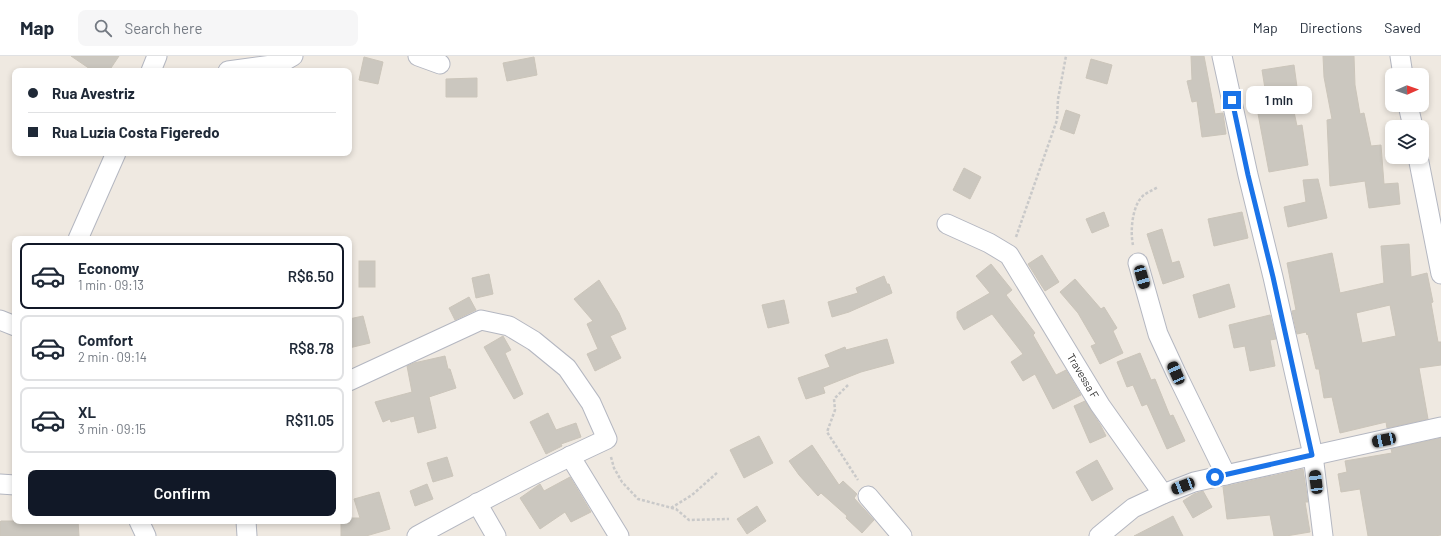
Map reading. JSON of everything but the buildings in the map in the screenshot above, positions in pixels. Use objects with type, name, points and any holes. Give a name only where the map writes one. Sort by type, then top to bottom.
[{"type":"street","points":[[152,68],[156,56]]},
{"type":"street","points":[[250,68],[279,64],[293,56]]},
{"type":"street","points":[[418,56],[440,64]]},
{"type":"street","points":[[1222,56],[1312,455],[1323,536]]},
{"type":"street","points":[[1400,56],[1402,68]]},
{"type":"street","points":[[79,236],[115,156]]},
{"type":"street","points":[[1419,164],[1441,274]]},
{"type":"street","points":[[947,224],[989,243],[1010,255]]},
{"type":"street","name":"Travessa F","points":[[1010,255],[1100,405],[1163,494]]},
{"type":"street","points":[[1138,263],[1158,334],[1226,475]]},
{"type":"street","points":[[0,320],[12,325]]},
{"type":"street","points":[[352,380],[481,320],[509,326],[534,341],[567,368],[590,403],[607,439],[477,503],[417,536]]},
{"type":"street","points":[[1099,536],[1133,508],[1194,482],[1441,427]]},
{"type":"street","points":[[570,456],[619,536]]},
{"type":"street","points":[[0,484],[12,485]]},
{"type":"street","points":[[868,496],[902,536]]},
{"type":"street","points":[[477,503],[496,536]]},
{"type":"street","points":[[140,524],[146,536]]},
{"type":"street","points":[[246,524],[247,536]]},
{"type":"path","points":[[1010,255],[1057,120],[1058,99],[1066,56]]},
{"type":"path","points":[[1138,263],[1132,239],[1133,213],[1142,196],[1158,187]]},
{"type":"path","points":[[848,385],[834,399],[835,410],[828,432],[868,496]]},
{"type":"path","points":[[607,439],[614,468],[622,482],[638,499],[676,509],[690,520],[729,518]]},
{"type":"path","points":[[670,508],[692,495],[718,472]]},
{"type":"route","points":[[1215,477],[1312,455],[1232,100]]}]
